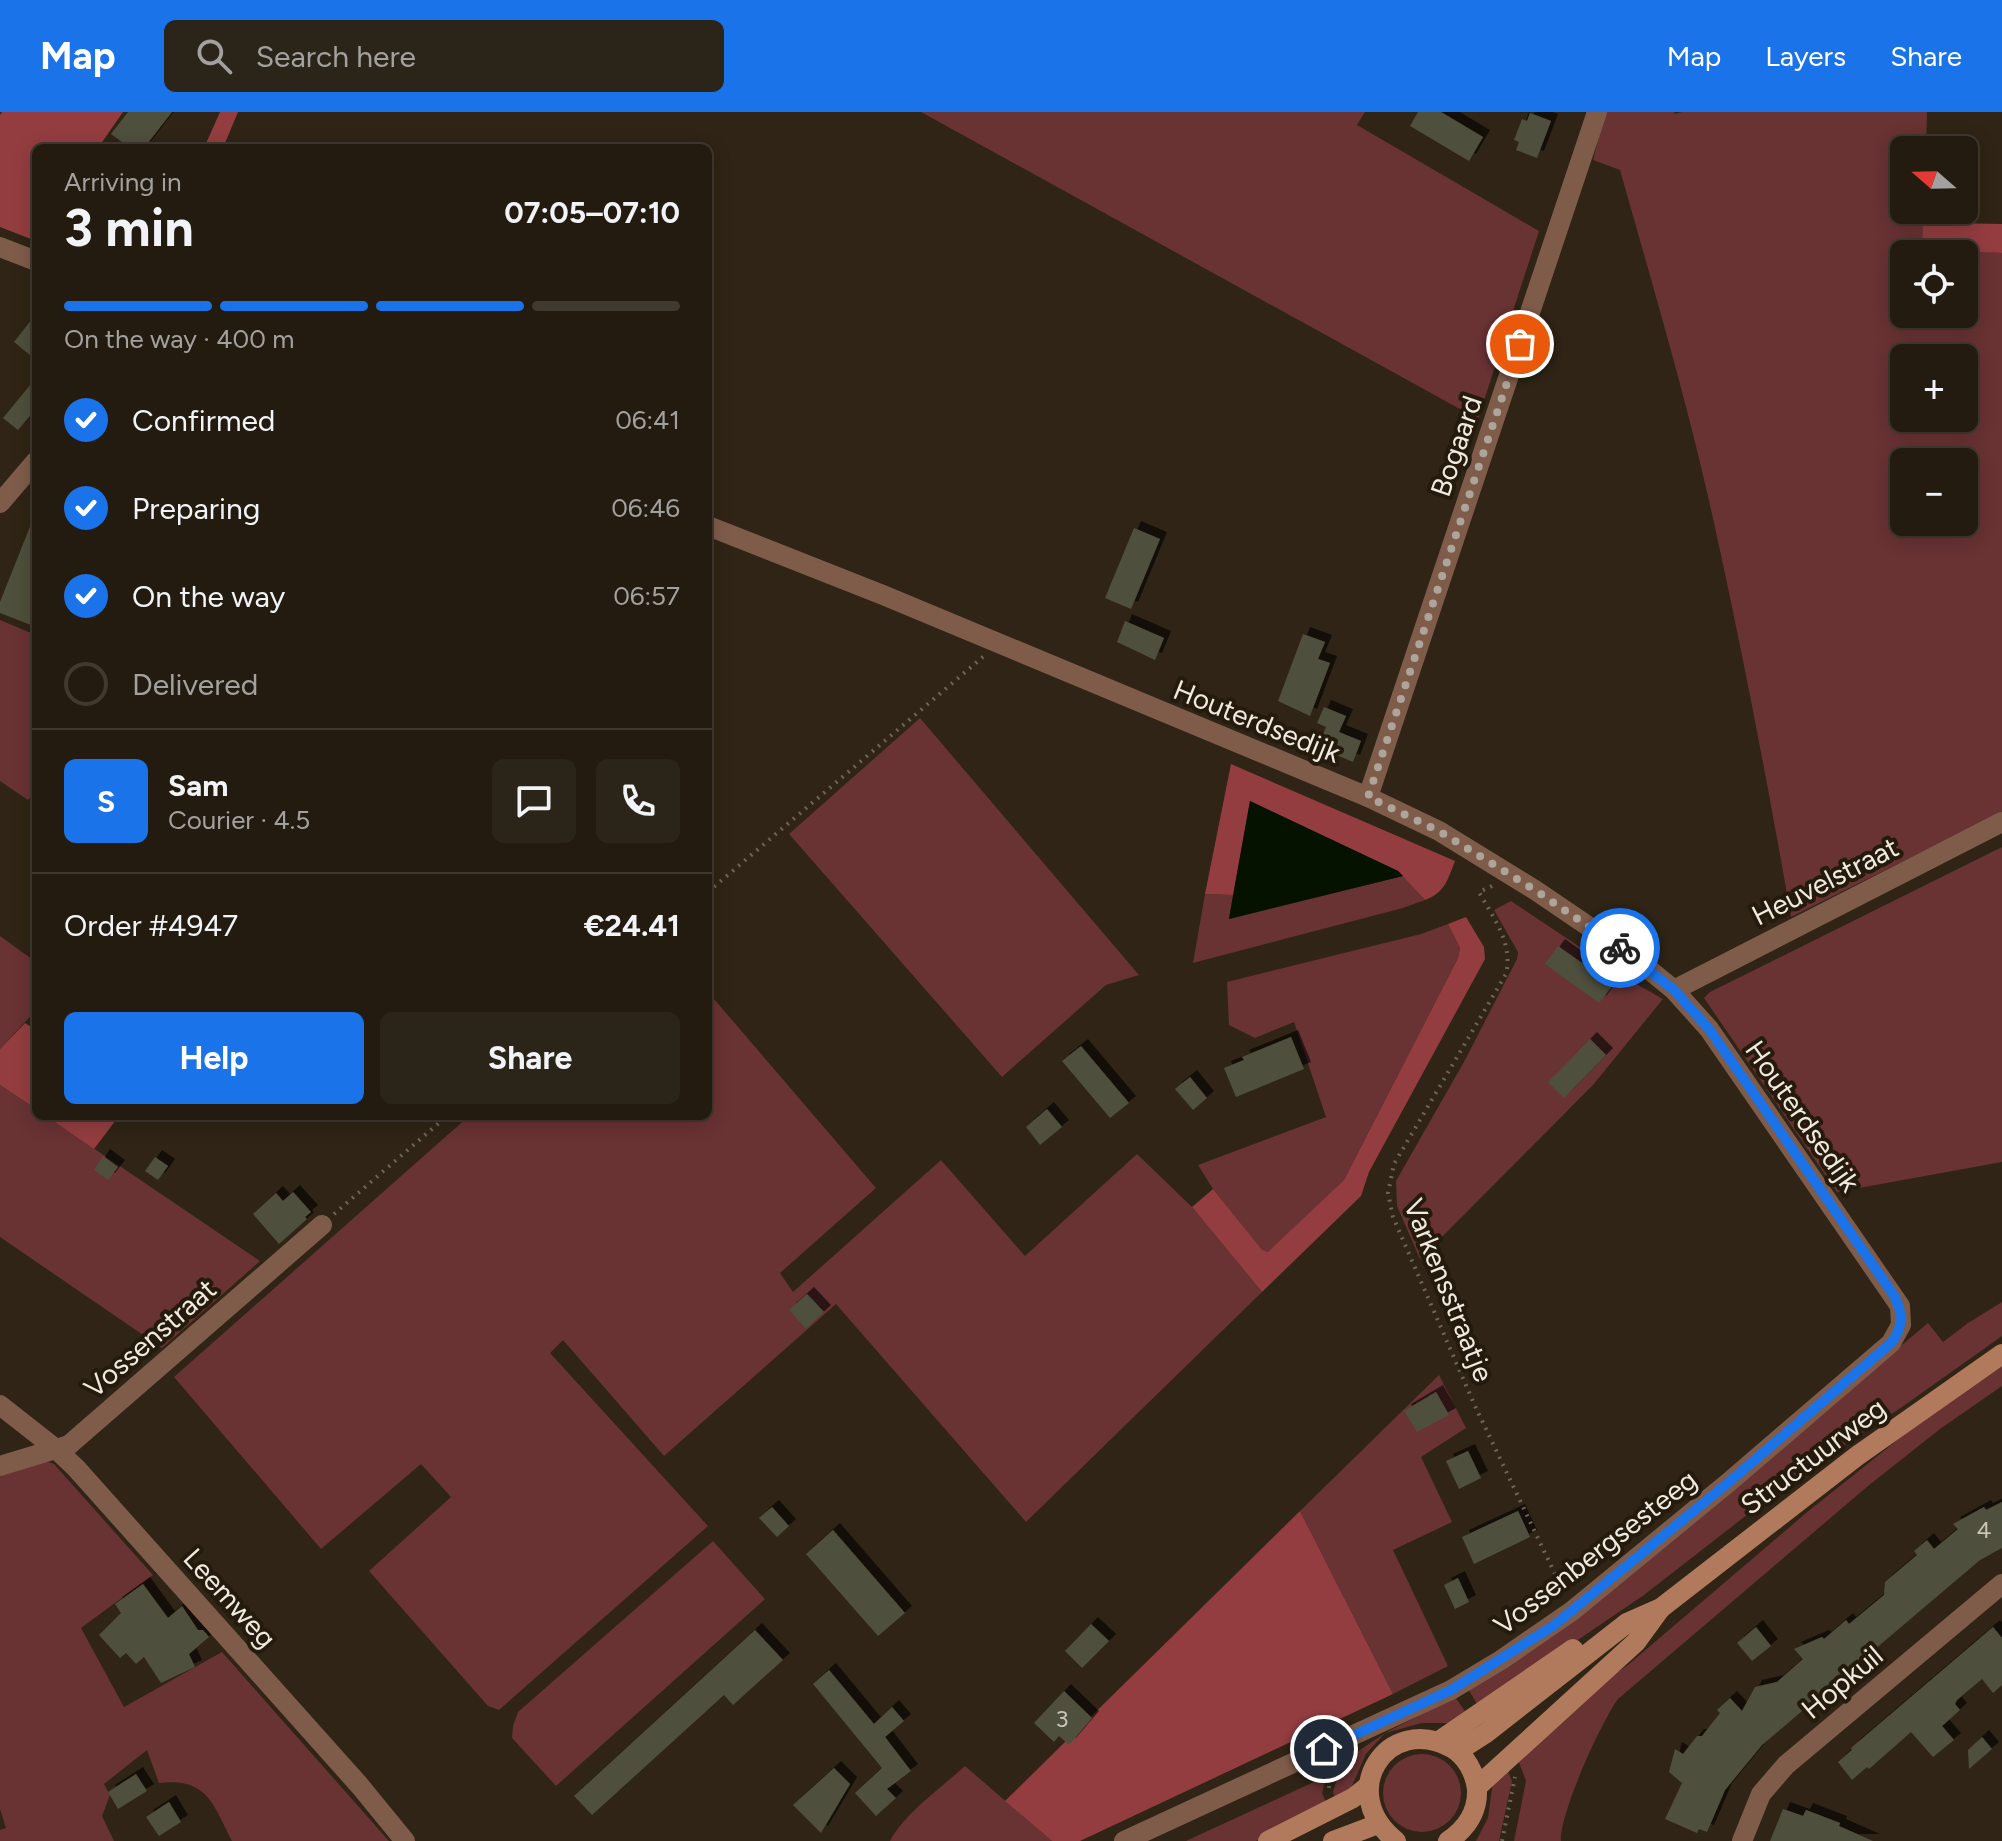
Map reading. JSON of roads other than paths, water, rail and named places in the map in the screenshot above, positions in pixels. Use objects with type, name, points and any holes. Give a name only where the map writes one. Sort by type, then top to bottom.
[{"type":"main road","name":"Structuurweg","points":[[1458,1751],[1519,1708],[1627,1623],[1661,1608],[1857,1456],[2002,1354]]},
{"type":"main road","name":"Structuurweg","points":[[1439,1741],[1622,1614],[1661,1608]]},
{"type":"main road","name":"Structuurweg","points":[[1477,1787],[1636,1642],[1661,1608]]},
{"type":"main road","points":[[1396,1841],[1378,1824],[1369,1802],[1368,1786],[1374,1768],[1393,1747],[1420,1738],[1439,1741],[1458,1751],[1467,1761],[1477,1787],[1473,1812],[1456,1839]]},
{"type":"main road","points":[[1268,1841],[1353,1798],[1368,1786]]},
{"type":"main road","points":[[1333,1841],[1378,1824]]},
{"type":"street","name":"Bogaard","points":[[1368,797],[1597,112]]},
{"type":"street","points":[[0,247],[32,259]]},
{"type":"street","points":[[0,503],[32,466]]},
{"type":"street","name":"Houterdsedijk","points":[[712,528],[1368,797],[1439,831],[1512,876],[1635,958],[1674,990],[1709,1029],[1893,1294]]},
{"type":"street","name":"Heuvelstraat","points":[[1674,990],[2002,822]]},
{"type":"street","name":"Vossenstraat","points":[[0,1466],[69,1445],[322,1225]]},
{"type":"street","name":"Vossenbergsesteeg","points":[[1124,1841],[1451,1690],[1514,1652],[1572,1611],[1891,1343],[1898,1332],[1901,1318],[1900,1306],[1893,1294]]},
{"type":"street","name":"Leemweg","points":[[0,1405],[76,1468],[360,1786],[405,1841]]},
{"type":"street","name":"Hopkuil","points":[[1742,1841],[1761,1794],[1786,1765],[2002,1584]]}]
